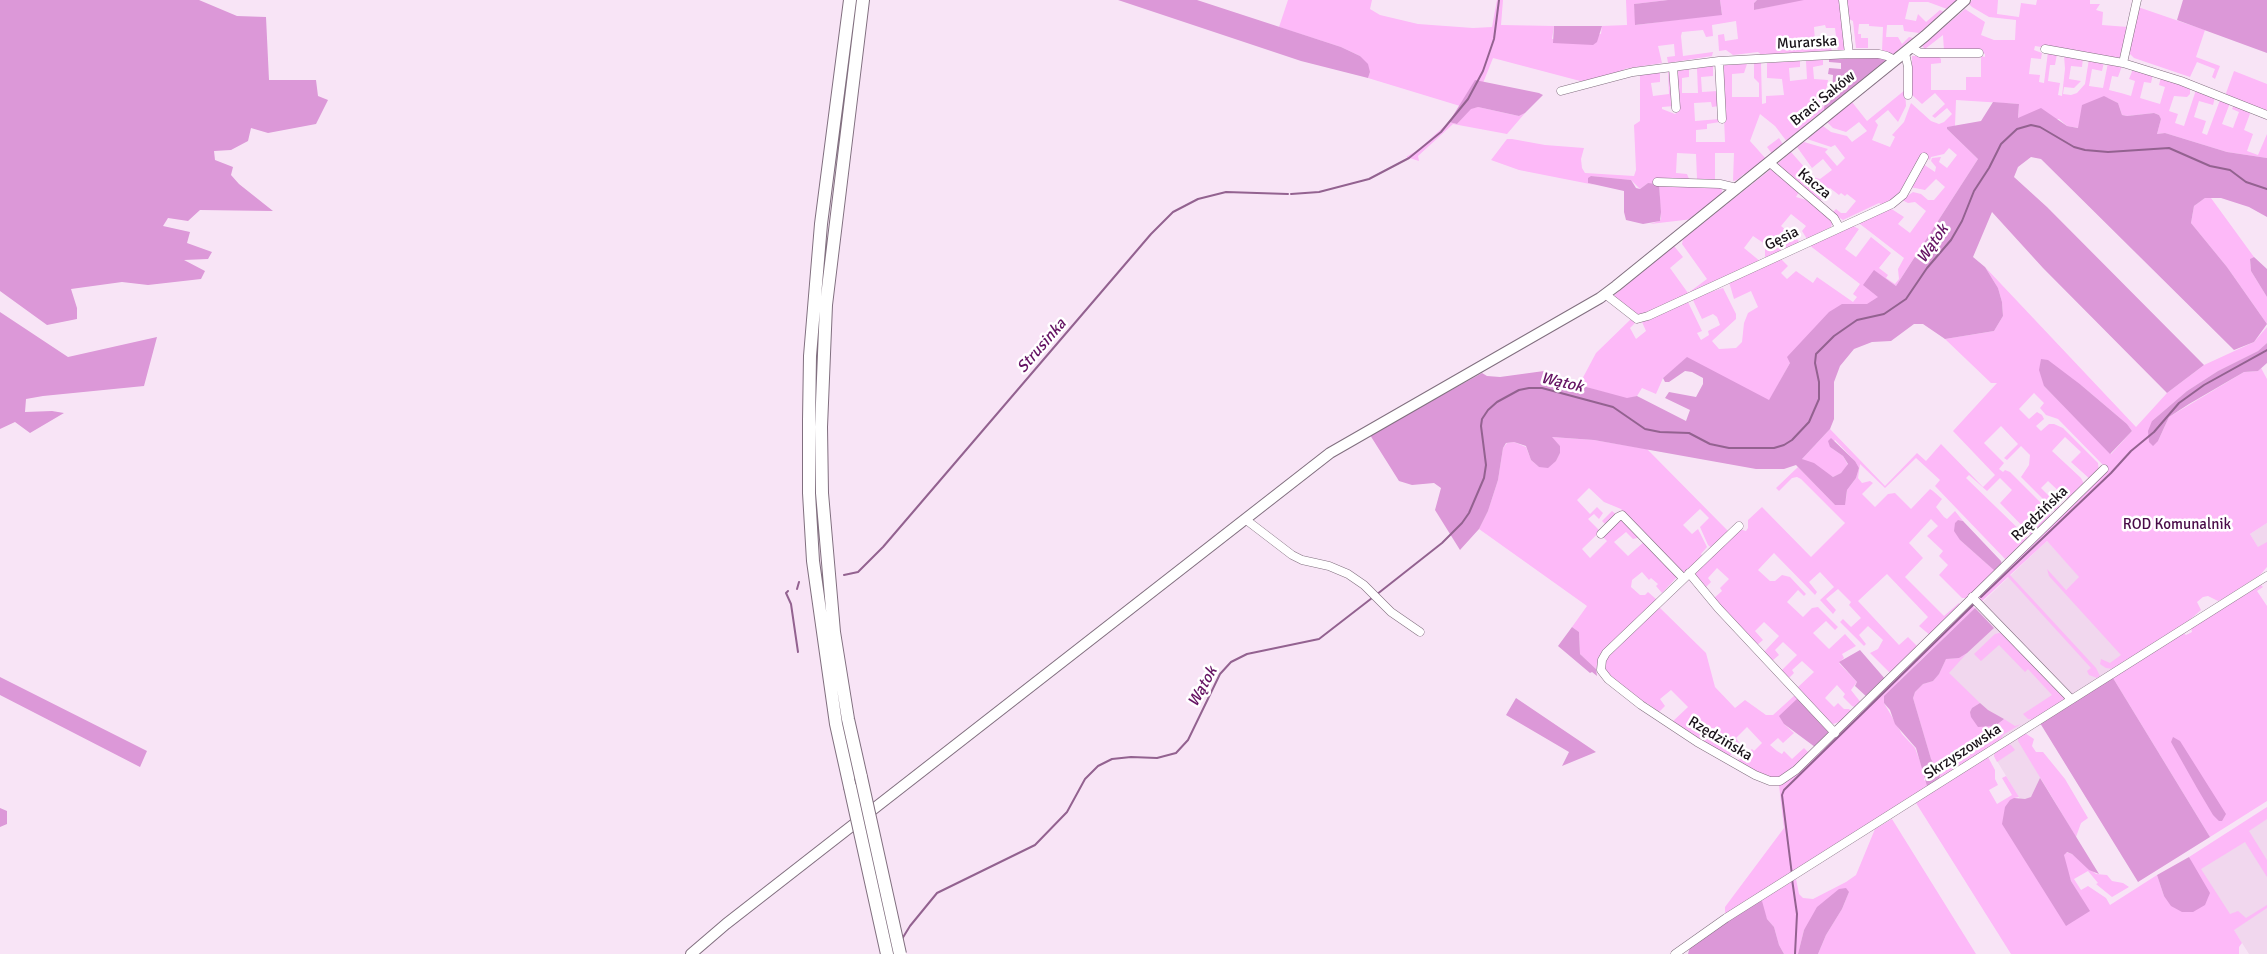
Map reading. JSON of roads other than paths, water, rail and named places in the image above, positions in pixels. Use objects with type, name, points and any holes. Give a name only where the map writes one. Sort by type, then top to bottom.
[{"type":"main road","points":[[850,0],[822,224],[810,356],[809,493],[813,561],[836,724],[887,954]]},
{"type":"main road","points":[[863,0],[826,305],[821,428],[822,494],[833,623],[848,718],[900,954]]},
{"type":"street","points":[[1843,0],[1849,54]]},
{"type":"street","name":"Braci Saków","points":[[691,954],[726,924],[1297,477],[1347,442],[1605,294],[1908,50],[1948,17],[1965,0]]},
{"type":"street","points":[[2123,63],[2137,0]]},
{"type":"street","points":[[2045,49],[2123,63],[2181,81],[2267,115]]},
{"type":"street","points":[[1908,95],[1908,50],[1928,53],[1979,53]]},
{"type":"street","name":"Murarska","points":[[1561,91],[1633,72],[1719,61],[1849,54],[1879,54],[1895,60]]},
{"type":"street","points":[[1719,61],[1722,119]]},
{"type":"street","points":[[1673,67],[1676,108]]},
{"type":"street","name":"Gęsia","points":[[1605,294],[1637,318],[1648,316],[1898,200],[1924,157]]},
{"type":"street","name":"Kacza","points":[[1769,162],[1834,218],[1839,227]]},
{"type":"street","points":[[1657,182],[1720,184],[1738,188]]},
{"type":"street","name":"Rzędzińska","points":[[1739,526],[1606,653],[1600,665],[1604,675],[1660,719],[1755,775],[1770,781],[1780,781],[1796,770],[2104,469]]},
{"type":"street","points":[[1601,534],[1618,516],[1622,516],[1686,575],[1835,732]]},
{"type":"street","points":[[1245,519],[1292,556],[1329,566],[1348,574],[1420,632]]},
{"type":"street","name":"Skrzyszowska","points":[[1675,954],[1712,927],[2267,576]]},
{"type":"street","points":[[1972,597],[2071,700]]},
{"type":"waterway","name":"Strusinka","points":[[1291,194],[1319,192],[1369,179],[1409,158],[1441,132],[1468,99],[1483,71],[1494,39],[1499,0]]},
{"type":"waterway","name":"Wątok","points":[[1376,595],[1442,543],[1469,513],[1484,478],[1486,465],[1481,426],[1482,419],[1497,402],[1519,390],[1542,388],[1613,407],[1645,429],[1660,432],[1689,433],[1710,444],[1729,448],[1774,448],[1792,440],[1809,422],[1819,399],[1819,382],[1815,363],[1816,354],[1834,336],[1857,320],[1884,314],[1906,299],[1927,268],[1951,240],[1962,221],[1974,191],[1989,168],[2001,144],[2017,129],[2031,125],[2040,127],[2074,147],[2085,150],[2108,152],[2169,148],[2210,166],[2230,170],[2246,182],[2267,189]]},
{"type":"waterway","name":"Strusinka","points":[[844,575],[858,572],[883,547],[1151,234],[1173,212],[1198,199],[1226,192],[1288,194]]},
{"type":"waterway","points":[[1981,597],[2111,473],[2131,451],[2154,432],[2179,403],[2204,385],[2267,350]]},
{"type":"waterway","name":"Strusinka","points":[[797,589],[799,582]]},
{"type":"waterway","name":"Strusinka","points":[[788,591],[786,593],[791,604],[798,652]]},
{"type":"waterway","name":"Wątok","points":[[902,939],[910,926],[937,893],[1035,845],[1067,812],[1085,779],[1098,766],[1112,759],[1131,757],[1157,758],[1176,753],[1188,740],[1220,674],[1231,662],[1247,654],[1319,639],[1372,598]]},
{"type":"waterway","points":[[1792,875],[1782,795],[1784,790],[1973,605]]},
{"type":"waterway","points":[[1792,879],[1797,914],[1795,954]]},
{"type":"park label","name":"ROD Komunalnik","points":[[2177,525]]}]
